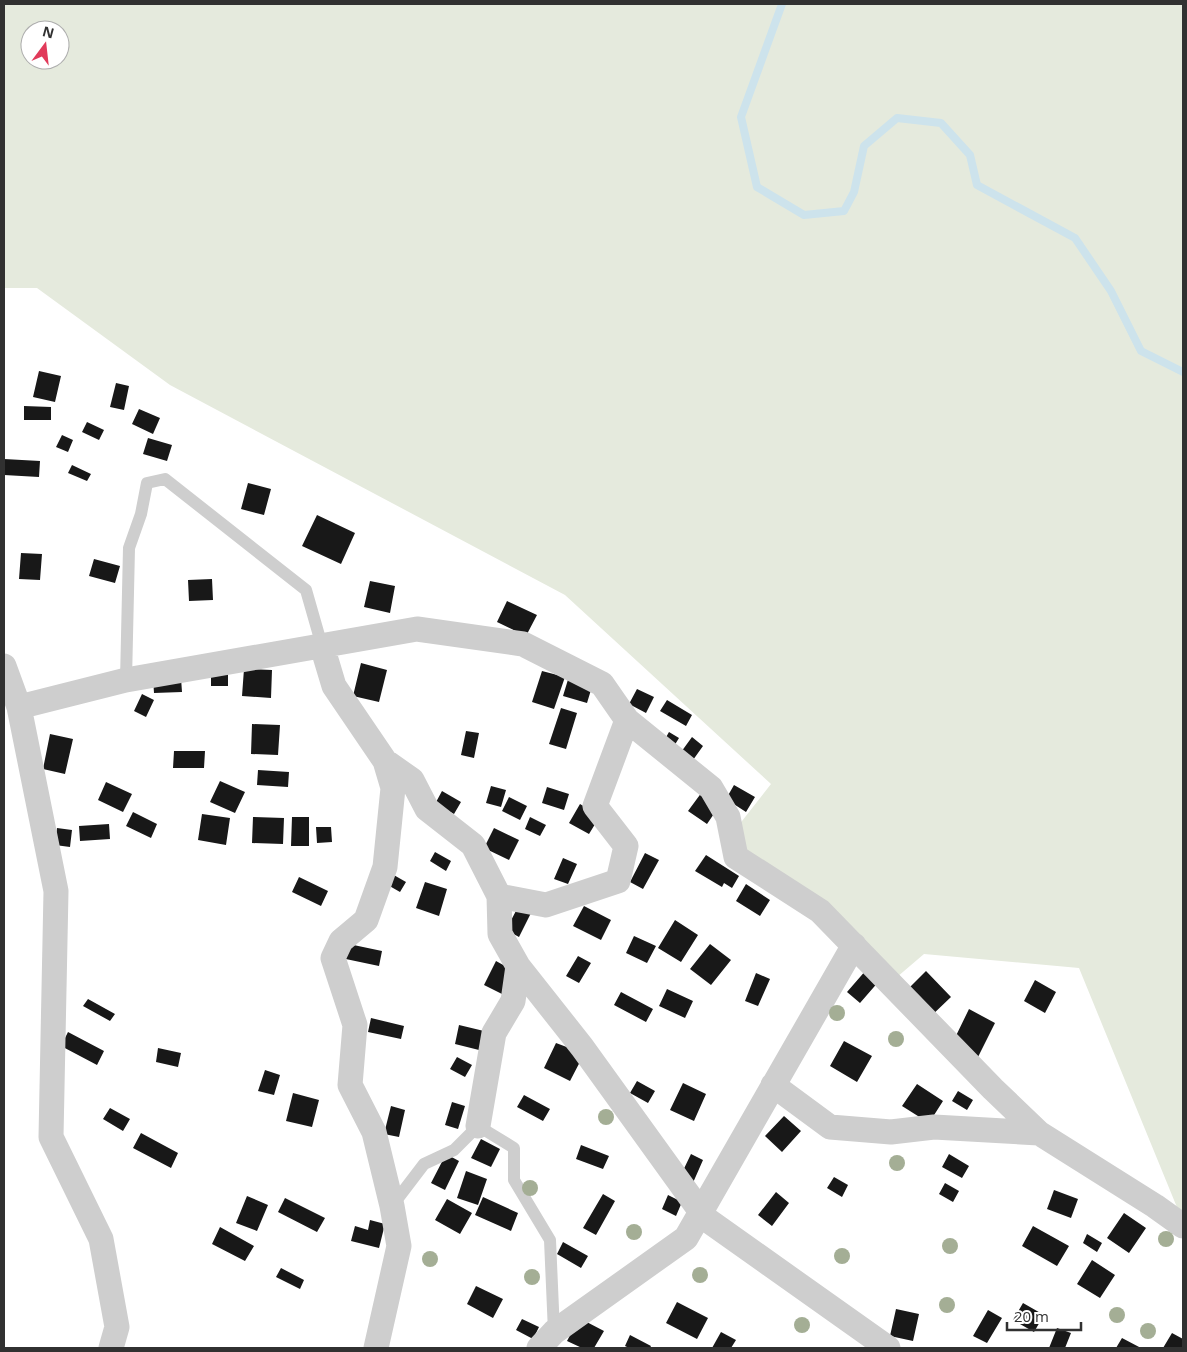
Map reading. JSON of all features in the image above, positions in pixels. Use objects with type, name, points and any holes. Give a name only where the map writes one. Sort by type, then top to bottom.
[{"type":"street","points":[[19,707],[126,680],[417,629],[523,644],[602,684],[627,720],[711,788],[728,817],[736,857],[820,911],[993,1089],[1039,1133],[1155,1206],[1183,1226]]},
{"type":"street","points":[[322,646],[334,686],[385,761],[393,788],[386,867],[366,920],[341,941],[333,958],[355,1025],[350,1085],[374,1132],[392,1206],[399,1246],[376,1348]]},
{"type":"street","points":[[4,666],[19,707],[56,891],[51,1136],[101,1239],[117,1327],[111,1348]]},
{"type":"street","points":[[499,896],[546,905],[618,882],[626,846],[595,806],[627,720]]},
{"type":"street","points":[[385,761],[412,780],[427,809],[473,846],[499,896],[500,934],[518,966],[582,1047],[700,1213],[888,1348]]},
{"type":"street","points":[[546,1340],[686,1238],[854,945]]},
{"type":"street","points":[[478,1126],[494,1033],[514,1001],[518,966]]},
{"type":"street","points":[[773,1085],[830,1126],[891,1132],[934,1127],[1039,1133]]},
{"type":"lane","points":[[126,680],[129,548],[141,514],[147,483],[165,479],[306,590],[322,646]]},
{"type":"lane","points":[[392,1206],[424,1164],[454,1150],[478,1126],[514,1148],[514,1180],[550,1240],[546,1340]]},
{"type":"shaded area","points":[[4,4],[1183,4],[1183,1222],[1079,968],[924,954],[890,983],[736,857],[731,835],[771,784],[565,595],[170,385],[37,288],[4,288]]},
{"type":"building","points":[[39,371],[61,376],[55,402],[33,397]]},
{"type":"building","points":[[116,383],[129,386],[124,410],[110,407]]},
{"type":"building","points":[[24,406],[51,407],[51,420],[24,420]]},
{"type":"building","points":[[139,409],[160,418],[153,434],[132,424]]},
{"type":"building","points":[[87,422],[104,430],[99,440],[82,432]]},
{"type":"building","points":[[62,435],[73,440],[68,452],[56,447]]},
{"type":"building","points":[[148,438],[172,445],[167,461],[143,454]]},
{"type":"building","points":[[4,459],[40,461],[39,477],[4,475]]},
{"type":"building","points":[[72,465],[91,474],[87,481],[68,473]]},
{"type":"building","points":[[248,483],[271,489],[264,515],[241,509]]},
{"type":"building","points":[[317,515],[355,533],[341,564],[302,546]]},
{"type":"building","points":[[21,553],[42,554],[40,580],[19,579]]},
{"type":"building","points":[[94,559],[120,566],[115,583],[89,576]]},
{"type":"building","points":[[212,579],[213,600],[189,601],[188,580]]},
{"type":"building","points":[[370,581],[395,586],[390,613],[364,607]]},
{"type":"building","points":[[507,601],[537,615],[526,636],[497,622]]},
{"type":"building","points":[[361,663],[387,670],[379,702],[353,696]]},
{"type":"building","points":[[244,669],[272,670],[271,698],[242,696]]},
{"type":"building","points":[[542,671],[565,677],[554,709],[532,702]]},
{"type":"building","points":[[211,673],[228,673],[228,686],[211,686]]},
{"type":"building","points":[[570,673],[594,680],[587,703],[563,696]]},
{"type":"building","points":[[153,678],[181,678],[182,692],[154,693]]},
{"type":"building","points":[[637,689],[654,697],[646,713],[629,704]]},
{"type":"building","points":[[142,694],[154,700],[146,717],[134,711]]},
{"type":"building","points":[[667,700],[692,715],[686,726],[660,711]]},
{"type":"building","points":[[561,708],[577,713],[566,749],[549,744]]},
{"type":"building","points":[[252,724],[280,725],[278,755],[251,754]]},
{"type":"building","points":[[466,731],[479,733],[474,758],[461,755]]},
{"type":"building","points":[[669,732],[679,738],[671,751],[661,746]]},
{"type":"building","points":[[50,734],[73,739],[65,774],[43,769]]},
{"type":"building","points":[[692,737],[703,746],[688,767],[676,759]]},
{"type":"building","points":[[174,751],[205,751],[204,768],[173,768]]},
{"type":"building","points":[[258,770],[289,772],[288,787],[257,785]]},
{"type":"building","points":[[220,781],[245,792],[235,813],[210,802]]},
{"type":"building","points":[[106,782],[132,794],[123,812],[98,800]]},
{"type":"building","points":[[734,785],[755,797],[746,812],[726,799]]},
{"type":"building","points":[[491,786],[506,790],[501,807],[486,803]]},
{"type":"building","points":[[547,787],[569,794],[564,810],[542,803]]},
{"type":"building","points":[[442,791],[461,802],[454,814],[435,804]]},
{"type":"building","points":[[702,792],[720,805],[707,824],[688,811]]},
{"type":"building","points":[[509,797],[527,806],[520,820],[502,811]]},
{"type":"building","points":[[580,804],[600,816],[589,834],[569,823]]},
{"type":"building","points":[[133,812],[157,824],[151,838],[126,826]]},
{"type":"building","points":[[202,814],[230,818],[226,845],[198,840]]},
{"type":"building","points":[[253,817],[284,818],[283,844],[252,843]]},
{"type":"building","points":[[292,817],[309,817],[309,846],[291,846]]},
{"type":"building","points":[[530,817],[546,825],[540,836],[525,829]]},
{"type":"building","points":[[109,824],[110,839],[80,841],[79,826]]},
{"type":"building","points":[[316,827],[331,827],[332,842],[317,843]]},
{"type":"building","points":[[57,828],[72,830],[70,847],[55,845]]},
{"type":"building","points":[[494,828],[519,840],[509,860],[484,848]]},
{"type":"building","points":[[435,852],[451,861],[446,871],[430,861]]},
{"type":"building","points":[[645,853],[659,860],[643,889],[630,882]]},
{"type":"building","points":[[706,855],[739,876],[732,888],[724,883],[722,887],[695,871]]},
{"type":"building","points":[[563,858],[577,864],[568,884],[554,879]]},
{"type":"building","points":[[392,874],[406,882],[400,892],[386,884]]},
{"type":"building","points":[[299,877],[328,891],[321,906],[292,892]]},
{"type":"building","points":[[425,882],[447,889],[439,916],[416,908]]},
{"type":"building","points":[[746,884],[770,900],[760,916],[736,901]]},
{"type":"building","points":[[519,905],[532,911],[519,937],[506,930]]},
{"type":"building","points":[[584,906],[611,920],[601,940],[573,926]]},
{"type":"building","points":[[675,920],[698,935],[681,962],[658,948]]},
{"type":"building","points":[[634,936],[656,946],[647,963],[626,953]]},
{"type":"building","points":[[344,943],[382,951],[379,966],[341,958]]},
{"type":"building","points":[[710,944],[731,960],[711,985],[690,969]]},
{"type":"building","points":[[578,956],[591,963],[579,983],[566,976]]},
{"type":"building","points":[[496,961],[516,972],[504,995],[484,985]]},
{"type":"building","points":[[867,969],[880,980],[860,1003],[847,992]]},
{"type":"building","points":[[926,971],[951,997],[929,1018],[905,992]]},
{"type":"building","points":[[756,973],[770,979],[758,1006],[745,1001]]},
{"type":"building","points":[[1035,980],[1056,992],[1045,1013],[1024,1001]]},
{"type":"building","points":[[667,989],[693,1001],[685,1018],[659,1006]]},
{"type":"building","points":[[621,992],[653,1009],[646,1022],[614,1005]]},
{"type":"building","points":[[88,999],[115,1014],[110,1021],[83,1006]]},
{"type":"building","points":[[969,1009],[995,1023],[978,1057],[952,1044]]},
{"type":"building","points":[[371,1018],[404,1026],[401,1039],[368,1032]]},
{"type":"building","points":[[459,1025],[484,1031],[479,1050],[455,1044]]},
{"type":"building","points":[[68,1032],[104,1051],[97,1065],[61,1046]]},
{"type":"building","points":[[844,1041],[872,1056],[857,1082],[830,1066]]},
{"type":"building","points":[[556,1043],[572,1049],[583,1056],[570,1081],[544,1068]]},
{"type":"building","points":[[158,1048],[181,1053],[178,1067],[156,1062]]},
{"type":"building","points":[[457,1057],[472,1065],[465,1077],[450,1069]]},
{"type":"building","points":[[265,1070],[280,1075],[274,1095],[258,1091]]},
{"type":"building","points":[[637,1081],[655,1091],[648,1103],[630,1093]]},
{"type":"building","points":[[683,1083],[706,1094],[694,1121],[670,1110]]},
{"type":"building","points":[[917,1084],[943,1101],[929,1123],[902,1106]]},
{"type":"building","points":[[958,1091],[973,1100],[967,1110],[952,1101]]},
{"type":"building","points":[[293,1093],[319,1100],[312,1127],[286,1121]]},
{"type":"building","points":[[524,1095],[550,1109],[543,1121],[517,1107]]},
{"type":"building","points":[[452,1102],[465,1106],[458,1129],[445,1125]]},
{"type":"building","points":[[391,1106],[405,1110],[399,1137],[384,1134]]},
{"type":"building","points":[[110,1108],[130,1119],[123,1131],[103,1119]]},
{"type":"building","points":[[784,1116],[801,1131],[782,1152],[765,1136]]},
{"type":"building","points":[[141,1133],[178,1153],[171,1168],[133,1148]]},
{"type":"building","points":[[481,1139],[500,1149],[491,1167],[471,1158]]},
{"type":"building","points":[[581,1145],[609,1156],[603,1169],[576,1159]]},
{"type":"building","points":[[446,1154],[459,1161],[445,1190],[431,1183]]},
{"type":"building","points":[[691,1154],[703,1160],[692,1185],[679,1179]]},
{"type":"building","points":[[949,1154],[969,1166],[962,1178],[942,1167]]},
{"type":"building","points":[[466,1171],[487,1179],[478,1205],[457,1198]]},
{"type":"building","points":[[834,1177],[848,1185],[842,1197],[827,1188]]},
{"type":"building","points":[[945,1183],[959,1191],[953,1202],[939,1194]]},
{"type":"building","points":[[1054,1190],[1078,1199],[1071,1218],[1047,1209]]},
{"type":"building","points":[[776,1192],[789,1203],[772,1226],[758,1215]]},
{"type":"building","points":[[603,1194],[615,1201],[596,1235],[583,1228]]},
{"type":"building","points":[[668,1195],[682,1202],[676,1216],[662,1209]]},
{"type":"building","points":[[247,1196],[268,1205],[257,1231],[236,1223]]},
{"type":"building","points":[[483,1197],[518,1213],[511,1231],[475,1215]]},
{"type":"building","points":[[285,1198],[325,1218],[317,1232],[278,1212]]},
{"type":"building","points":[[447,1199],[472,1213],[460,1234],[435,1220]]},
{"type":"building","points":[[1124,1213],[1146,1228],[1129,1253],[1107,1238]]},
{"type":"building","points":[[370,1220],[385,1224],[379,1248],[351,1241],[355,1226],[368,1230]]},
{"type":"building","points":[[1033,1226],[1069,1246],[1057,1266],[1022,1246]]},
{"type":"building","points":[[220,1227],[254,1246],[245,1261],[212,1244]]},
{"type":"building","points":[[1087,1234],[1102,1243],[1097,1252],[1083,1243]]},
{"type":"building","points":[[563,1242],[588,1256],[581,1268],[557,1254]]},
{"type":"building","points":[[1092,1260],[1115,1275],[1100,1298],[1077,1284]]},
{"type":"building","points":[[281,1268],[304,1280],[300,1289],[276,1277]]},
{"type":"building","points":[[476,1286],[503,1299],[493,1318],[467,1304]]},
{"type":"building","points":[[677,1302],[708,1318],[697,1339],[666,1323]]},
{"type":"building","points":[[1023,1303],[1044,1315],[1034,1332],[1013,1320]]},
{"type":"building","points":[[896,1309],[919,1314],[913,1341],[890,1336]]},
{"type":"building","points":[[988,1310],[1002,1318],[987,1343],[973,1336]]},
{"type":"building","points":[[579,1318],[604,1331],[594,1348],[582,1348],[567,1341]]},
{"type":"building","points":[[522,1319],[539,1327],[533,1339],[516,1330]]},
{"type":"building","points":[[1057,1328],[1071,1333],[1065,1348],[1049,1348]]},
{"type":"building","points":[[721,1332],[736,1340],[731,1348],[712,1348]]},
{"type":"building","points":[[1172,1333],[1183,1339],[1183,1348],[1163,1348]]},
{"type":"building","points":[[630,1335],[651,1346],[650,1348],[629,1348],[625,1346]]},
{"type":"building","points":[[1122,1338],[1141,1348],[1116,1348]]},
{"type":"waterway","points":[[782,4],[741,117],[757,187],[804,215],[844,211],[854,192],[864,146],[897,118],[941,123],[970,155],[977,185],[1075,238],[1111,291],[1141,351],[1183,372]]}]
